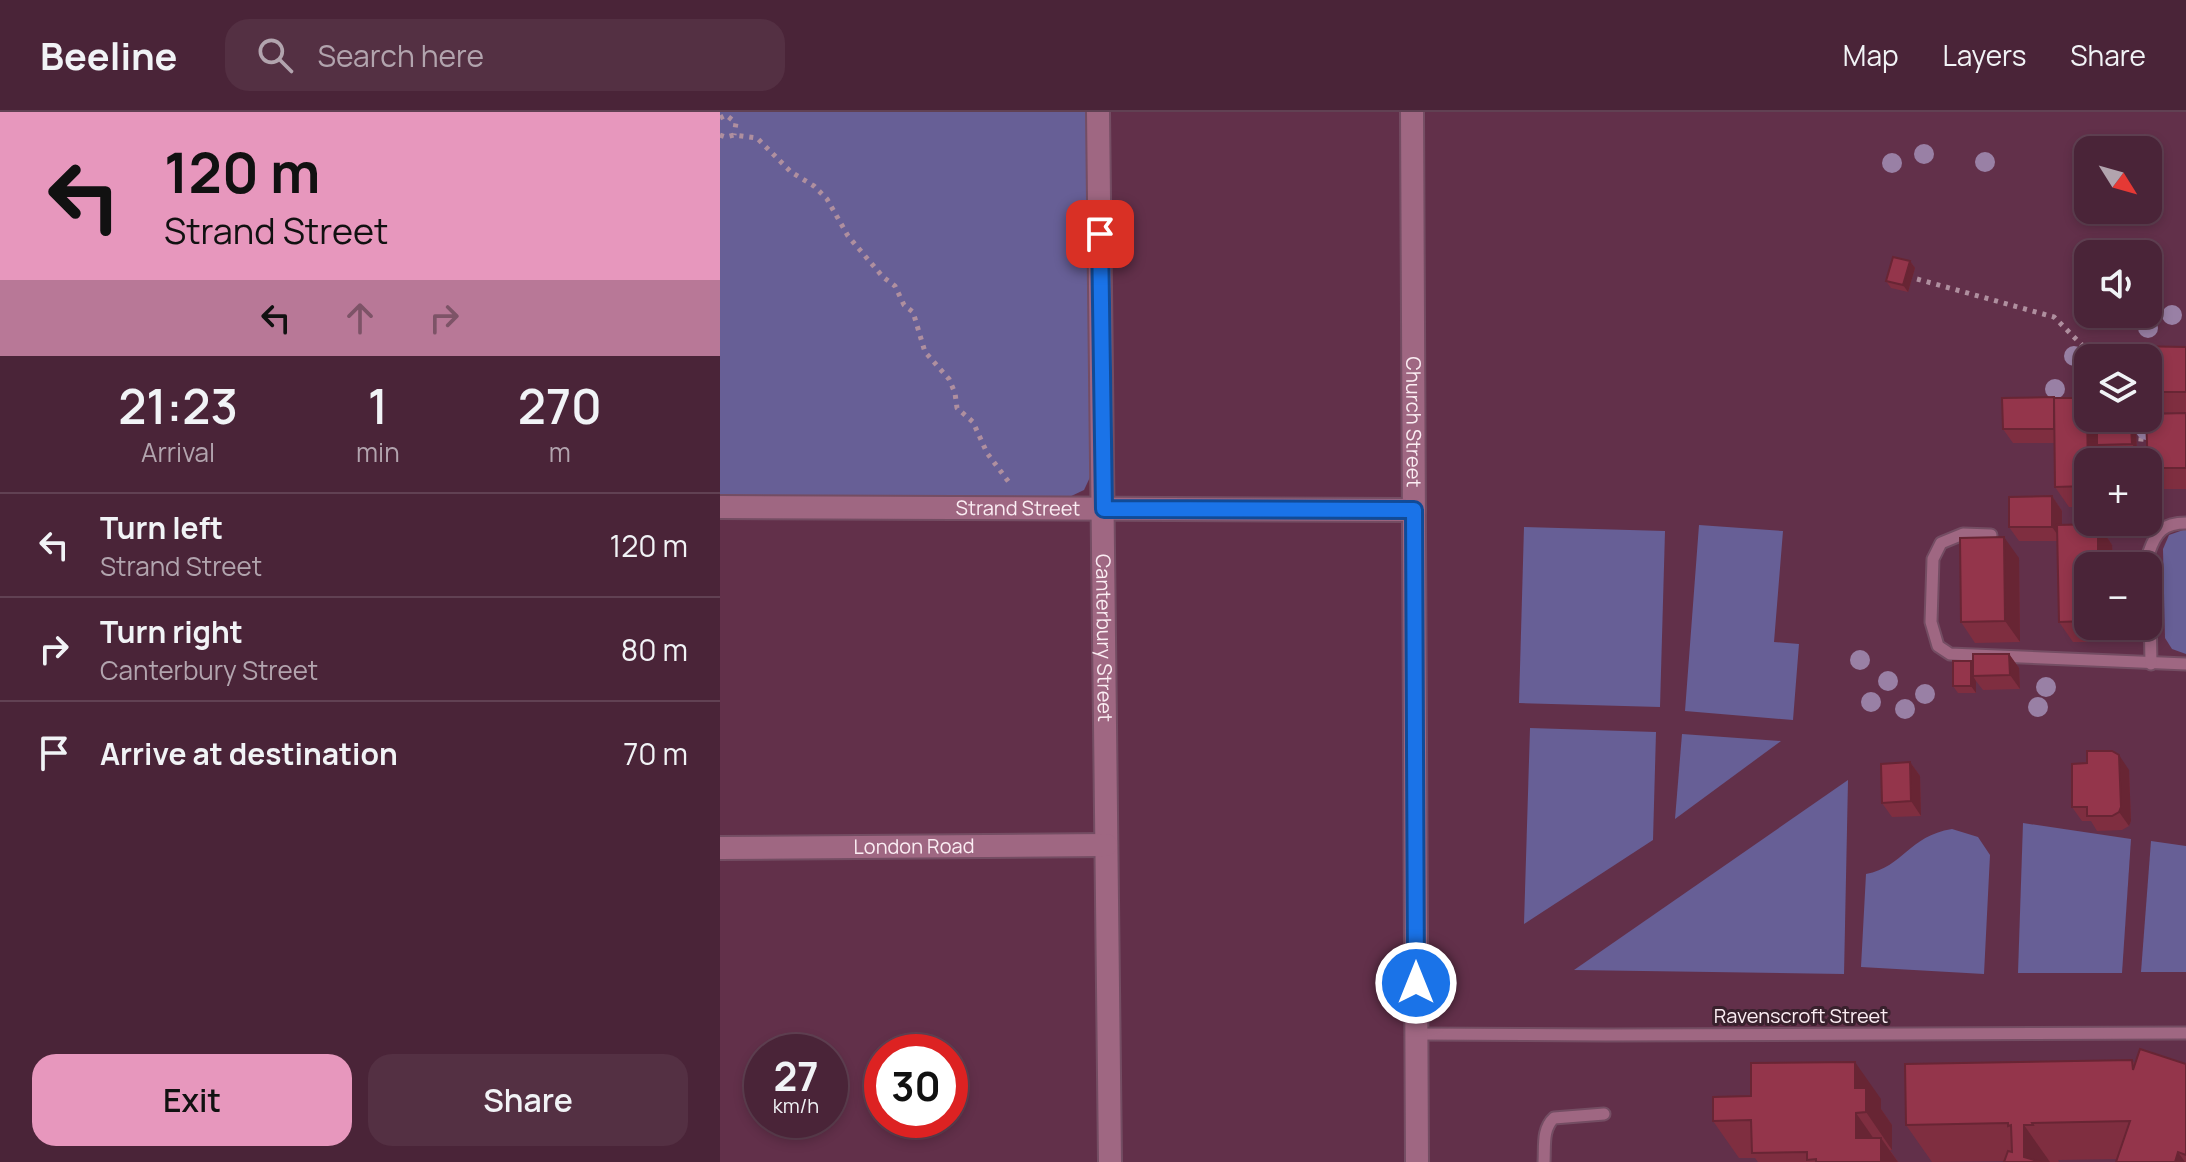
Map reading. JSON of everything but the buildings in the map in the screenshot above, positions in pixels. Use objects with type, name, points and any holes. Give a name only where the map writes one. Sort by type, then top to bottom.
[{"type":"street","name":"Canterbury Street","points":[[1098,112],[1110,1162]]},
{"type":"street","name":"Church Street","points":[[1412,112],[1417,1162]]},
{"type":"street","name":"Strand Street","points":[[720,507],[1414,510]]},
{"type":"street","name":"London Road","points":[[720,848],[1106,845]]},
{"type":"lane","points":[[2151,664],[2149,552],[2155,535],[2163,527],[2186,523]]},
{"type":"lane","points":[[1991,535],[1963,534],[1941,543],[1933,559],[1931,622],[1938,646],[1950,654],[2186,664]]},
{"type":"lane","name":"Ravenscroft Street","points":[[1416,1034],[2186,1033]]},
{"type":"lane","points":[[1544,1162],[1545,1132],[1554,1118],[1604,1114]]},
{"type":"path","points":[[720,118],[726,115],[732,118],[736,123],[734,135]]},
{"type":"path","points":[[720,135],[757,138],[791,172],[814,186],[827,199],[848,236],[883,277],[895,286],[904,305],[915,317],[925,352],[949,379],[957,408],[973,422],[987,453],[1008,479],[1017,497],[1016,509]]},
{"type":"path","points":[[1917,279],[2054,317],[2081,344]]},
{"type":"shaded area","points":[[720,112],[1089,112],[1092,473],[1084,490],[1065,499],[720,496]]},
{"type":"shaded area","points":[[1699,525],[1783,531],[1774,642],[1799,644],[1793,720],[1685,711]]},
{"type":"shaded area","points":[[1524,527],[1665,531],[1660,707],[1519,703]]},
{"type":"shaded area","points":[[2186,529],[2186,654],[2172,649],[2165,638],[2163,549],[2169,535]]},
{"type":"shaded area","points":[[1530,728],[1656,732],[1653,840],[1524,924]]},
{"type":"shaded area","points":[[1682,734],[1781,741],[1675,819]]},
{"type":"shaded area","points":[[1848,780],[1844,974],[1574,970]]},
{"type":"shaded area","points":[[2023,823],[2131,839],[2122,973],[2018,973]]},
{"type":"shaded area","points":[[1952,829],[1978,837],[1990,855],[1984,974],[1861,967],[1866,874],[1889,865],[1925,838]]},
{"type":"shaded area","points":[[2151,841],[2186,846],[2186,972],[2141,972]]},
{"type":"route","points":[[1100,234],[1104,509],[1414,510],[1416,983]]}]
